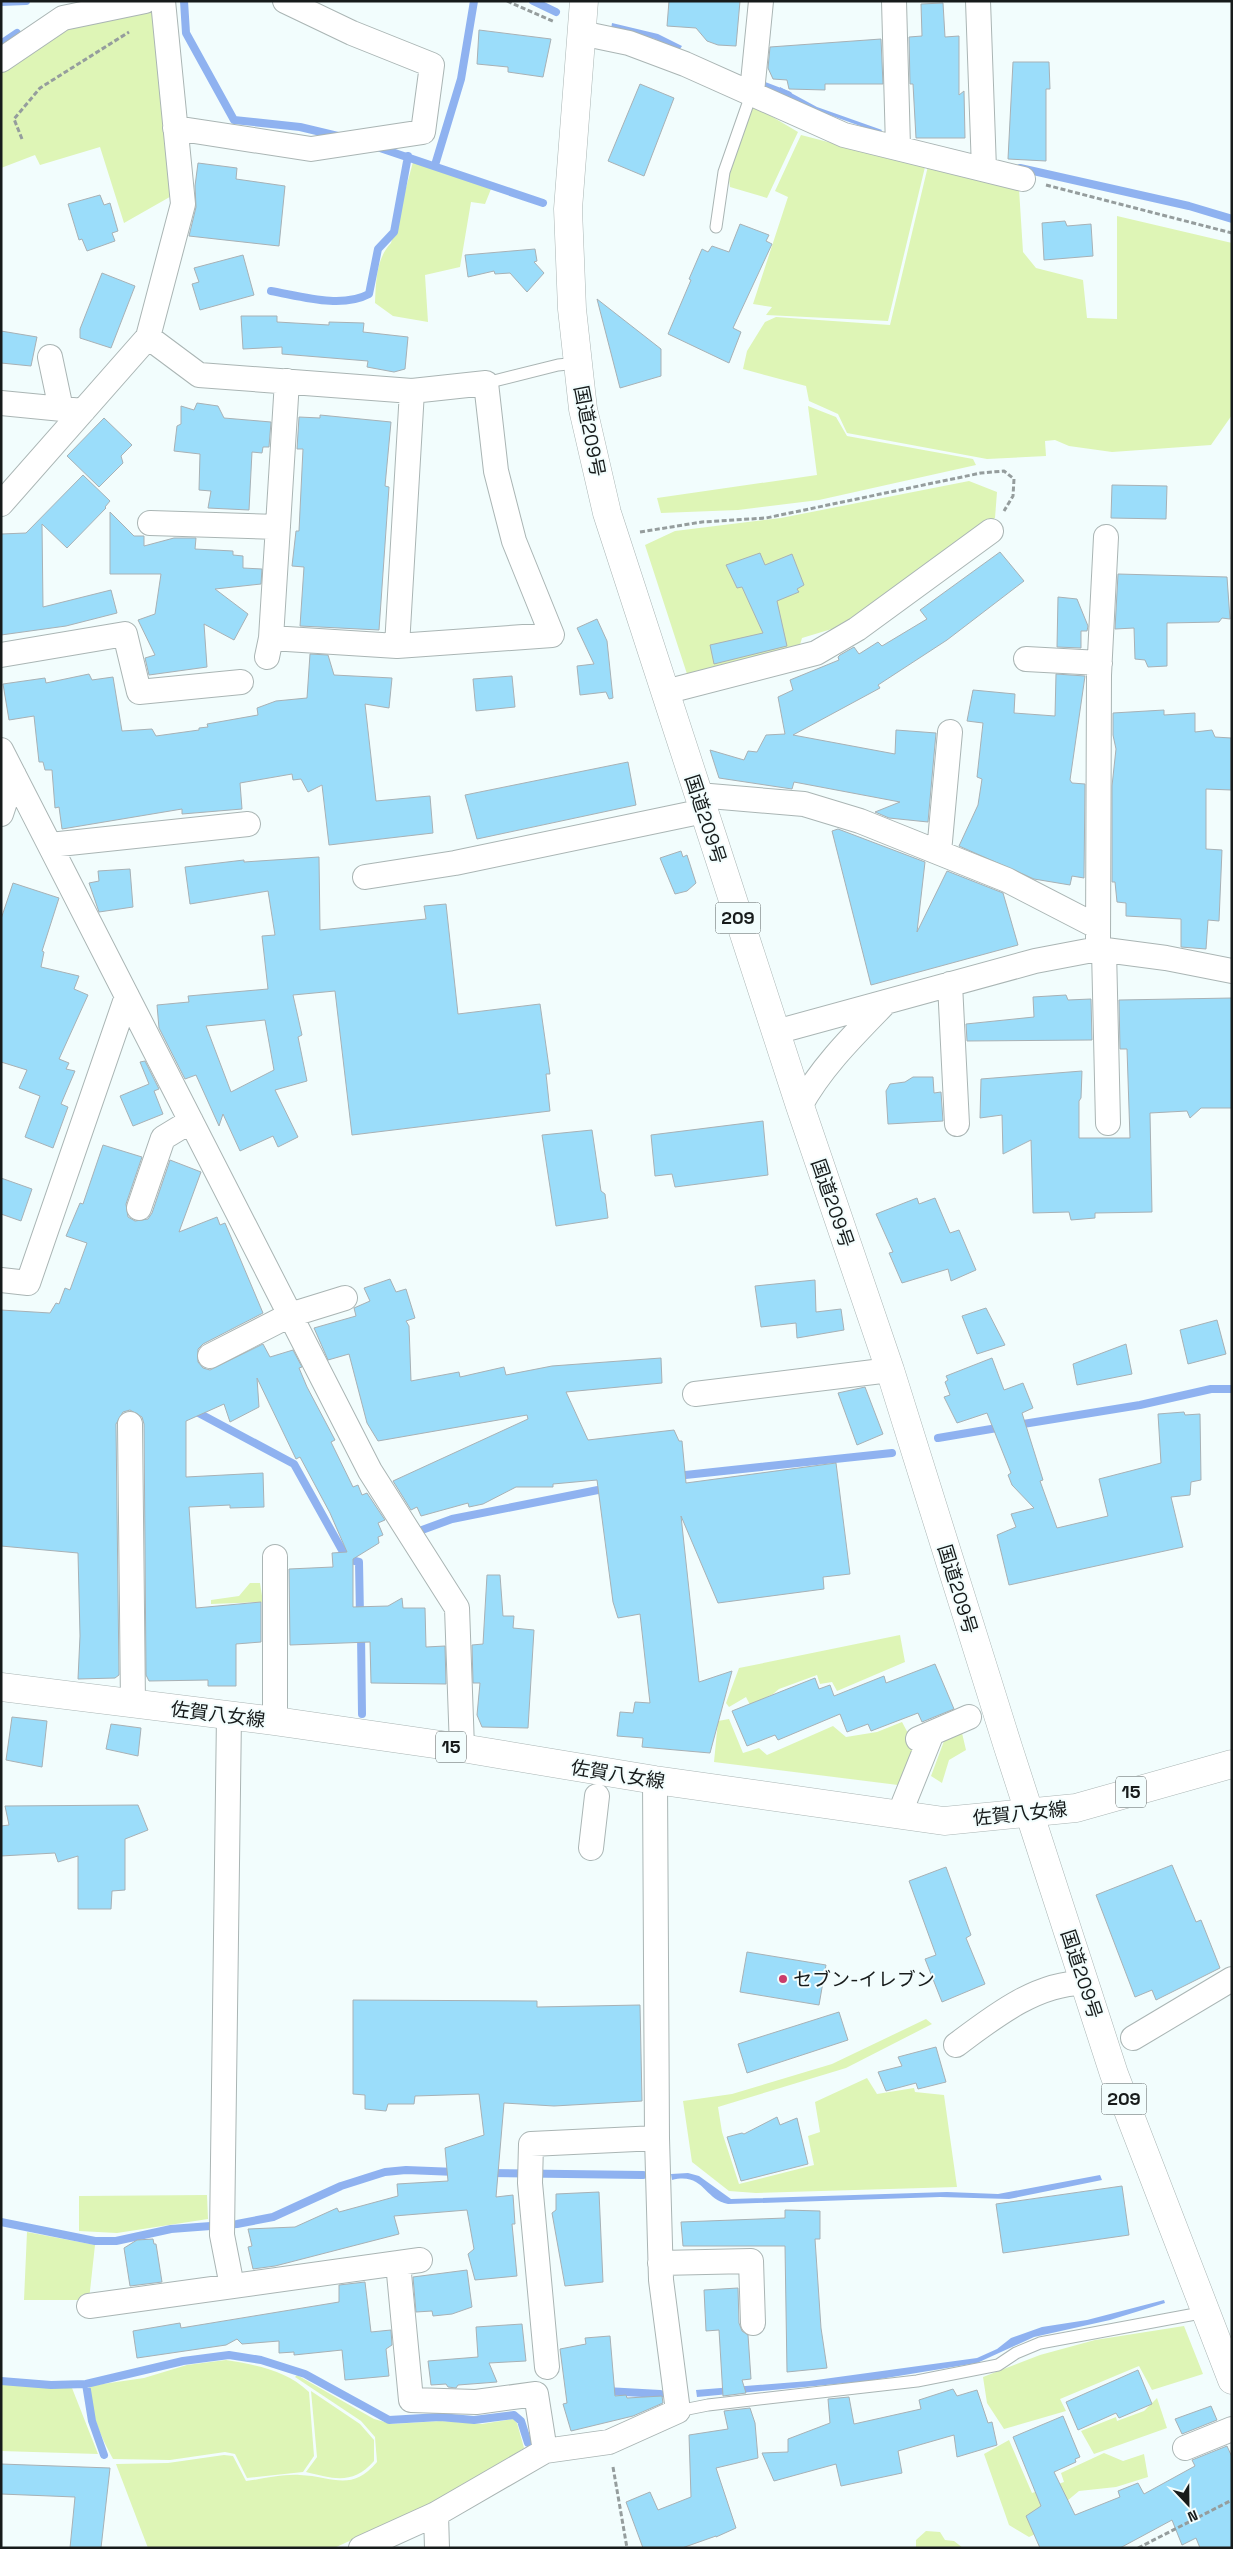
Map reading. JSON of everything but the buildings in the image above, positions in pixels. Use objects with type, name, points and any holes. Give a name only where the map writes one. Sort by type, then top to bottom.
[{"type":"main road","name":"国道209号","points":[[584,1],[568,209],[572,309],[583,409],[607,513],[800,1106],[890,1370],[1029,1813],[1114,2074],[1232,2380]]},
{"type":"main road","name":"佐賀八女線","points":[[1,1687],[275,1721],[462,1748],[655,1780],[944,1821],[1082,1806],[1232,1764]]},
{"type":"street","points":[[175,128],[311,149],[423,132],[432,65],[352,33],[285,1]]},
{"type":"street","points":[[752,92],[761,1]]},
{"type":"street","points":[[894,1],[898,147]]},
{"type":"street","points":[[978,1],[984,169]]},
{"type":"street","points":[[1,60],[63,18],[157,4],[175,128],[183,204],[148,337],[72,410],[1,504]]},
{"type":"street","points":[[581,33],[629,43],[752,92],[844,135],[1023,179]]},
{"type":"street","points":[[148,337],[199,375],[287,381],[412,390],[486,384],[496,472],[514,542],[552,635],[397,646],[269,648],[287,381]]},
{"type":"street","points":[[50,356],[72,410]]},
{"type":"street","points":[[397,646],[412,390]]},
{"type":"street","points":[[1,403],[72,410]]},
{"type":"street","points":[[150,522],[278,527]]},
{"type":"street","points":[[665,692],[816,653],[857,629],[991,531]]},
{"type":"street","points":[[1106,537],[1100,663],[1100,942],[1108,1123]]},
{"type":"street","points":[[1,656],[125,634],[138,692],[241,682]]},
{"type":"street","points":[[1026,659],[1100,663]]},
{"type":"street","points":[[940,852],[950,732]]},
{"type":"street","points":[[1,750],[370,1471],[456,1608],[462,1748]]},
{"type":"street","points":[[1,814],[14,775]]},
{"type":"street","points":[[365,876],[455,863],[701,803],[804,804],[860,820],[1008,880],[1100,942],[1232,971]]},
{"type":"street","points":[[50,845],[248,824]]},
{"type":"street","points":[[776,1032],[1100,942]]},
{"type":"street","points":[[950,984],[957,1124]]},
{"type":"street","points":[[1,1280],[28,1283],[127,996]]},
{"type":"street","points":[[800,1106],[812,1084],[835,1054],[887,1001]]},
{"type":"street","points":[[139,1208],[163,1138],[191,1121]]},
{"type":"street","points":[[210,1356],[290,1315],[344,1298]]},
{"type":"street","points":[[695,1394],[890,1370]]},
{"type":"street","points":[[130,1424],[133,1704]]},
{"type":"street","points":[[275,1557],[275,1721]]},
{"type":"street","points":[[229,1715],[222,2235],[232,2286]]},
{"type":"street","points":[[899,1815],[925,1736],[969,1717]]},
{"type":"street","points":[[361,2548],[436,2514],[546,2450],[609,2442],[678,2412],[660,2263],[657,2138],[655,1780]]},
{"type":"street","points":[[591,1848],[597,1796]]},
{"type":"street","points":[[1133,2038],[1232,1979]]},
{"type":"street","points":[[956,2045],[1007,2007],[1059,1986],[1084,1983]]},
{"type":"street","points":[[547,2367],[530,2183],[531,2144],[657,2138]]},
{"type":"street","points":[[660,2263],[751,2261],[753,2324]]},
{"type":"street","points":[[89,2306],[409,2262],[411,2400],[476,2402],[536,2394],[546,2450]]},
{"type":"street","points":[[1186,2448],[1232,2429]]},
{"type":"street","points":[[436,2514],[437,2548]]},
{"type":"lane","points":[[716,227],[724,172],[752,92]]},
{"type":"lane","points":[[486,384],[558,365],[578,363]]},
{"type":"lane","points":[[678,2412],[708,2405],[917,2381],[998,2365],[1016,2353],[1040,2343],[1206,2312]]},
{"type":"path","points":[[507,1],[581,33]]},
{"type":"path","points":[[22,139],[14,119],[40,88],[157,4]]},
{"type":"path","points":[[1023,179],[1232,233]]},
{"type":"path","points":[[632,533],[702,522],[766,518],[982,473],[1004,471],[1014,479],[1013,496],[991,531]]},
{"type":"path","points":[[609,2442],[627,2548]]},
{"type":"path","points":[[1138,2548],[1232,2500]]},
{"type":"green space","points":[[155,5],[175,194],[124,223],[100,147],[40,165],[35,155],[1,168],[1,68],[65,25]]},
{"type":"green space","points":[[752,105],[798,132],[767,198],[730,187],[728,171]]},
{"type":"green space","points":[[801,135],[925,167],[888,321],[766,315],[772,307],[753,304],[788,197],[775,191]]},
{"type":"green space","points":[[413,162],[491,189],[485,204],[471,202],[460,267],[425,275],[428,322],[393,316],[375,303],[380,263],[382,256],[391,243]]},
{"type":"green space","points":[[928,166],[1019,189],[1023,252],[1036,268],[1083,280],[1087,318],[1117,319],[1117,216],[1232,243],[1232,415],[1211,445],[1112,452],[1069,446],[1055,440],[1045,441],[1046,456],[987,459],[847,433],[838,414],[809,401],[806,386],[743,369],[747,351],[765,322],[776,317],[890,325]]},
{"type":"green space","points":[[808,406],[836,417],[847,436],[973,459],[976,465],[819,500],[738,510],[661,513],[657,498],[817,475]]},
{"type":"green space","points":[[969,481],[997,492],[995,518],[845,625],[802,638],[799,648],[687,674],[645,545],[675,531],[781,518]]},
{"type":"green space","points":[[250,1583],[260,1583],[263,1602],[211,1604],[211,1600],[239,1596]]},
{"type":"green space","points":[[900,1635],[905,1662],[837,1691],[832,1682],[820,1684],[817,1675],[779,1689],[750,1705],[746,1697],[729,1707],[726,1703],[739,1668]]},
{"type":"green space","points":[[729,1719],[743,1753],[759,1748],[767,1755],[833,1726],[846,1737],[877,1732],[902,1722],[918,1752],[906,1786],[714,1762],[718,1721]]},
{"type":"green space","points":[[962,1733],[966,1750],[949,1760],[942,1783],[931,1776],[944,1741]]},
{"type":"green space","points":[[926,2019],[932,2024],[846,2068],[718,2107],[722,2132],[739,2184],[814,2165],[808,2136],[820,2132],[815,2102],[867,2078],[877,2094],[914,2088],[915,2092],[944,2095],[957,2187],[756,2193],[729,2191],[692,2162],[683,2101],[732,2094],[832,2064]]},
{"type":"green space","points":[[207,2195],[208,2219],[117,2233],[79,2231],[79,2196]]},
{"type":"green space","points":[[27,2232],[95,2245],[89,2300],[24,2300]]},
{"type":"green space","points":[[1184,2326],[1203,2374],[1152,2390],[1139,2366],[1060,2399],[1066,2411],[1004,2429],[987,2403],[983,2377],[1040,2355],[1095,2340]]},
{"type":"green space","points":[[226,2360],[281,2374],[291,2378],[309,2392],[314,2456],[303,2472],[247,2478],[235,2454],[225,2452],[170,2460],[113,2459],[97,2424],[89,2386],[144,2378],[187,2365]]},
{"type":"green space","points":[[297,2375],[374,2419],[392,2424],[441,2421],[482,2424],[513,2419],[517,2423],[524,2448],[447,2497],[334,2548],[148,2548],[116,2464],[168,2463],[224,2455],[233,2456],[246,2481],[293,2475],[332,2480],[350,2480],[368,2472],[377,2462],[375,2437],[361,2421],[295,2377]]},
{"type":"green space","points":[[1,2383],[72,2388],[98,2454],[1,2451]]},
{"type":"green space","points":[[311,2391],[360,2424],[374,2440],[374,2461],[366,2469],[351,2477],[343,2478],[325,2477],[306,2472],[317,2457]]},
{"type":"green space","points":[[1157,2398],[1167,2428],[1094,2454],[1081,2431],[1116,2417],[1117,2421],[1144,2411]]},
{"type":"green space","points":[[1009,2440],[1032,2493],[1064,2482],[1061,2473],[1104,2453],[1123,2461],[1144,2454],[1148,2477],[1116,2487],[1079,2491],[1067,2501],[1046,2529],[1029,2537],[1009,2525],[984,2454]]},
{"type":"green space","points":[[926,2531],[940,2532],[945,2540],[954,2541],[963,2548],[916,2548],[916,2540]]},
{"type":"water","points":[[612,23],[658,34],[682,46],[678,52],[655,39],[611,29]]},
{"type":"water","points":[[780,87],[817,107],[882,130],[880,133],[807,107],[779,92]]},
{"type":"water","points":[[688,2173],[699,2176],[731,2199],[947,2192],[998,2194],[1100,2175],[1102,2180],[1009,2199],[940,2197],[728,2204],[720,2201],[691,2180],[672,2180],[671,2174]]},
{"type":"water","points":[[1164,2300],[1165,2303],[1110,2320],[1034,2337],[977,2363],[868,2381],[697,2397],[696,2390],[809,2381],[977,2358],[997,2349],[1011,2338],[1042,2327],[1087,2320]]},
{"type":"waterway","points":[[1,2],[26,1]]},
{"type":"waterway","points":[[184,1],[186,33],[234,120],[300,127],[342,137]]},
{"type":"waterway","points":[[435,165],[461,79],[474,1]]},
{"type":"waterway","points":[[533,1],[556,12]]},
{"type":"waterway","points":[[1,44],[17,33]]},
{"type":"waterway","points":[[757,83],[788,95]]},
{"type":"waterway","points":[[377,147],[543,203]]},
{"type":"waterway","points":[[271,291],[333,301],[346,301],[369,294],[378,249],[394,232],[408,156]]},
{"type":"waterway","points":[[1020,168],[1189,206],[1232,219]]},
{"type":"waterway","points":[[1017,1425],[1140,1405],[1211,1389],[1232,1389]]},
{"type":"waterway","points":[[193,1410],[294,1464],[347,1559],[359,1562],[360,1616]]},
{"type":"waterway","points":[[938,1438],[1003,1427]]},
{"type":"waterway","points":[[676,1476],[892,1453]]},
{"type":"waterway","points":[[422,1530],[452,1519],[608,1488]]},
{"type":"waterway","points":[[361,1633],[362,1714]]},
{"type":"waterway","points":[[1,2222],[95,2241],[116,2241],[171,2229],[237,2224],[273,2217],[341,2186],[385,2172],[406,2170],[456,2172]]},
{"type":"waterway","points":[[488,2173],[643,2175]]},
{"type":"waterway","points":[[1,2381],[51,2385],[86,2384],[183,2361],[229,2355],[261,2360],[305,2374],[389,2420],[440,2417],[474,2420],[514,2415],[521,2421],[528,2443]]},
{"type":"waterway","points":[[86,2384],[92,2421],[104,2455]]},
{"type":"waterway","points":[[606,2391],[660,2394]]},
{"type":"place","name":"セブン-イレブン","points":[[783,1979]]}]
